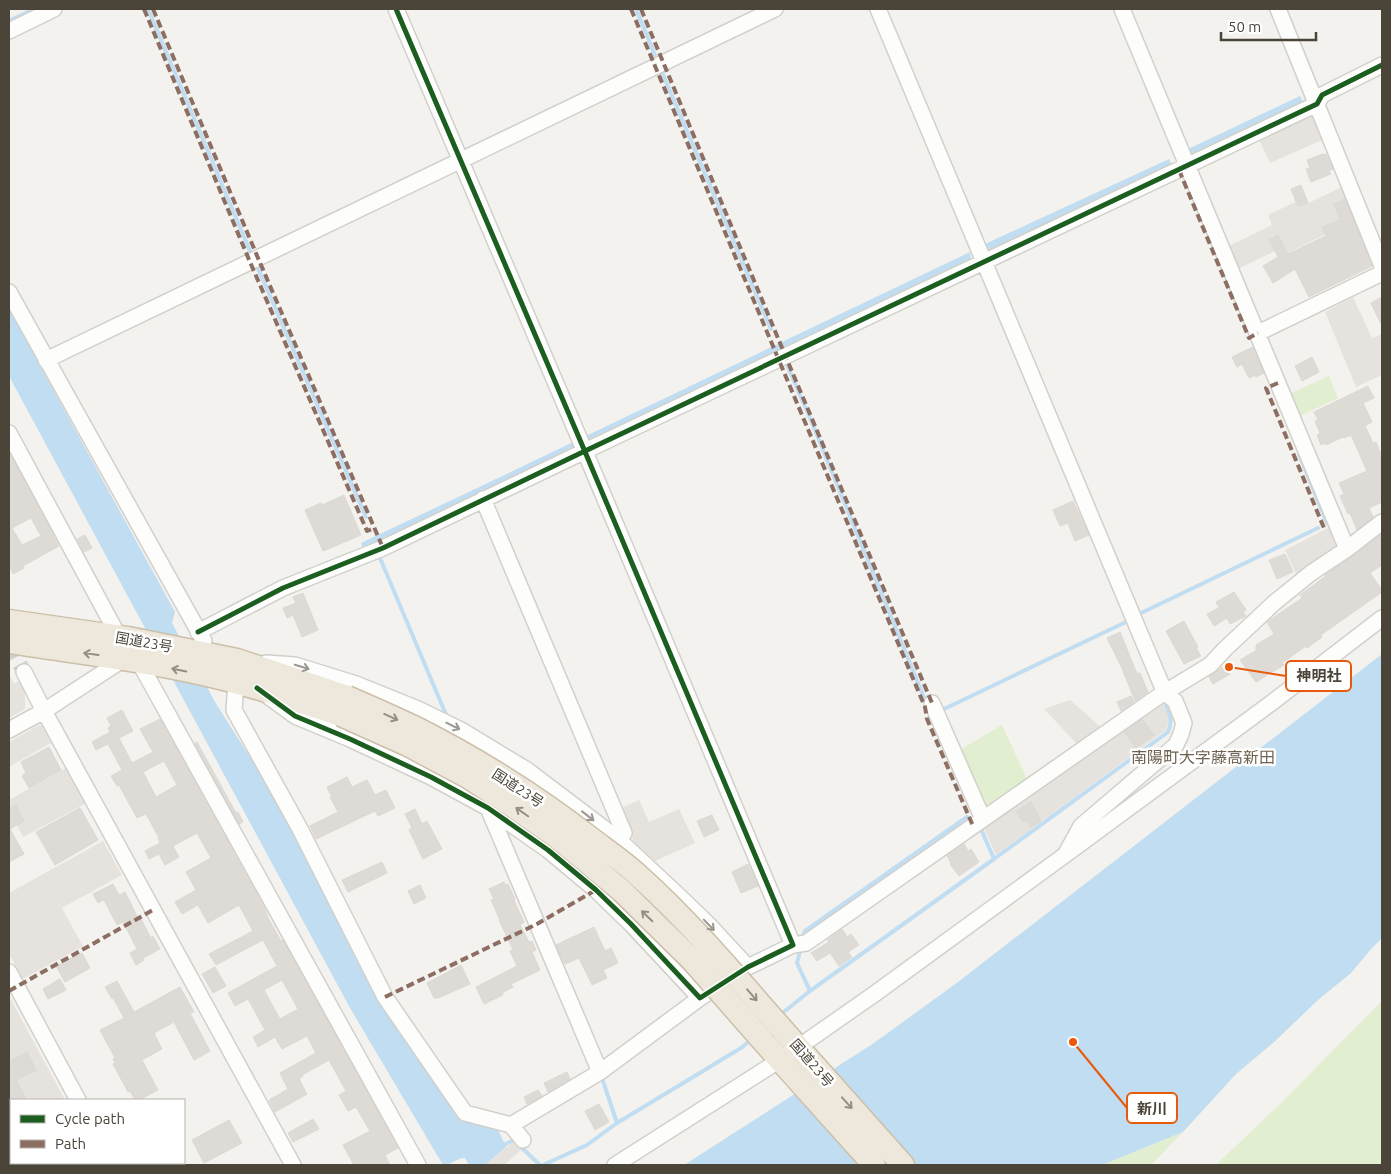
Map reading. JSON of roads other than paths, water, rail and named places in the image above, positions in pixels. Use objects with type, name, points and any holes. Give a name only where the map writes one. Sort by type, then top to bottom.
[{"type":"highway","points":[[9,612],[26,615],[87,634]]},
{"type":"highway","name":"国道23号","points":[[9,621],[87,634],[127,649],[237,683],[344,706],[416,728],[475,760],[526,792],[595,841],[639,876],[709,947],[782,1029],[791,1057],[874,1165]]},
{"type":"highway","name":"国道23号","points":[[9,642],[212,655],[237,660],[344,706],[408,745],[468,777],[517,808],[622,891],[692,960],[763,1041],[791,1057],[903,1165]]},
{"type":"street","points":[[9,31],[54,9]]},
{"type":"street","points":[[396,9],[582,445],[799,944]]},
{"type":"street","points":[[46,360],[774,9]]},
{"type":"street","points":[[878,9],[1165,693],[1174,702],[1184,723],[1176,745],[1081,826],[1065,855]]},
{"type":"street","points":[[1122,9],[1347,550]]},
{"type":"street","points":[[1278,9],[1382,266]]},
{"type":"street","points":[[198,632],[283,588],[383,548],[483,499],[582,445],[1188,166],[1317,104],[1322,95],[1382,65]]},
{"type":"street","points":[[1258,333],[1382,273]]},
{"type":"street","points":[[9,292],[212,655]]},
{"type":"street","points":[[9,434],[127,649],[418,1165]]},
{"type":"street","points":[[483,499],[624,833],[618,839]]},
{"type":"street","points":[[510,1125],[600,1072],[700,998],[748,967],[799,944],[1151,702],[1210,665],[1274,603],[1311,573],[1347,550],[1382,522]]},
{"type":"street","points":[[615,1165],[791,1057],[1270,704],[1382,618]]},
{"type":"street","points":[[9,730],[44,711],[127,649]]},
{"type":"street","points":[[237,660],[295,665],[356,684],[460,730],[528,770],[618,839],[685,902],[748,967]]},
{"type":"street","points":[[24,672],[293,1165]]},
{"type":"street","points":[[523,1140],[510,1125],[465,1113],[386,996],[299,827],[234,710],[237,683],[295,716],[350,739],[431,777],[488,808],[548,850],[596,890],[631,924],[700,998]]},
{"type":"street","points":[[932,703],[983,819]]},
{"type":"street","points":[[488,808],[600,1072]]},
{"type":"street","points":[[9,972],[77,1099]]},
{"type":"water","points":[[1300,96],[1303,102],[1190,157],[1186,150]]},
{"type":"water","points":[[1169,159],[1172,166],[990,251],[985,244]]},
{"type":"water","points":[[970,252],[971,260],[364,551],[361,543]]},
{"type":"water","points":[[9,309],[175,612],[172,623],[215,702],[269,787],[377,997],[459,1115],[497,1127],[506,1147],[485,1165],[469,1165],[465,1158],[443,1165],[350,1008],[9,376]]},
{"type":"water","points":[[1382,654],[1382,938],[1351,973],[1236,1074],[1183,1132],[1102,1165],[684,1165],[874,1043],[958,982]]},
{"type":"waterway","points":[[9,21],[34,9]]},
{"type":"waterway","points":[[148,9],[250,251]]},
{"type":"waterway","points":[[636,9],[655,55]]},
{"type":"waterway","points":[[661,70],[771,329]]},
{"type":"waterway","points":[[257,266],[366,517]]},
{"type":"waterway","points":[[787,365],[927,705]]},
{"type":"waterway","points":[[1299,454],[1327,523]]},
{"type":"waterway","points":[[1139,614],[1318,528]]},
{"type":"waterway","points":[[380,558],[447,717]]},
{"type":"waterway","points":[[942,710],[1128,621]]},
{"type":"waterway","points":[[994,859],[1168,732],[1171,722],[1166,704]]},
{"type":"waterway","points":[[802,940],[805,931],[967,817]]},
{"type":"waterway","points":[[780,1015],[810,991],[994,859],[981,829]]},
{"type":"waterway","points":[[801,947],[797,963],[810,991]]},
{"type":"waterway","points":[[543,1165],[587,1145],[617,1123],[741,1048],[752,1039]]},
{"type":"waterway","points":[[603,1081],[617,1123]]},
{"type":"waterway","points":[[501,1146],[514,1140]]},
{"type":"waterway","points":[[522,1148],[540,1165]]},
{"type":"tunnel","points":[[9,644],[24,672]]},
{"type":"place","name":"神明社","points":[[1229,667]]},
{"type":"place","name":"新川","points":[[1073,1042]]},
{"type":"district","name":"南陽町大字藤高新田","points":[[1203,757]]}]
